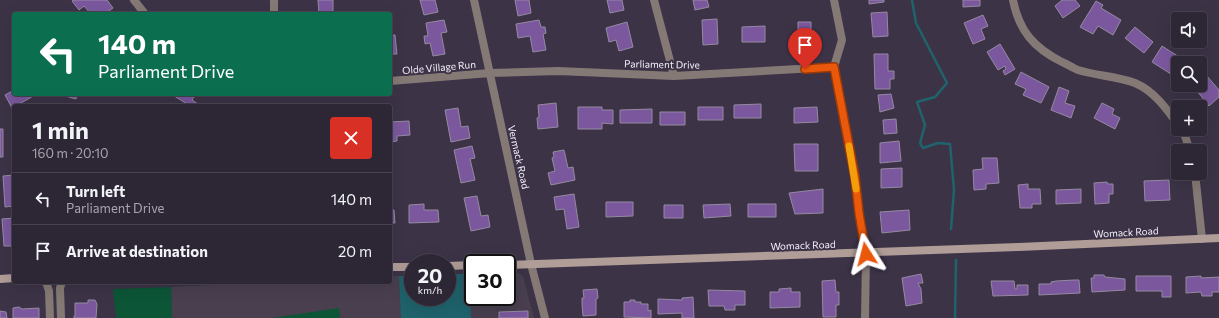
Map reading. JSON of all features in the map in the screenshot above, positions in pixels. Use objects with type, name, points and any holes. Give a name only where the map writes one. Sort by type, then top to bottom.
[{"type":"street","points":[[134,0],[143,12]]},
{"type":"street","points":[[274,0],[274,12]]},
{"type":"street","name":"Vermack Road","points":[[474,0],[545,318]]},
{"type":"street","points":[[654,0],[674,76]]},
{"type":"street","points":[[834,0],[842,40],[834,67],[855,177],[866,253],[865,318]]},
{"type":"street","points":[[1013,0],[1022,27],[1033,42],[1046,54],[1078,70],[1115,77],[1136,84],[1156,98],[1171,116]]},
{"type":"street","name":"Parliament Drive","points":[[490,73],[558,71],[674,76],[834,67]]},
{"type":"street","name":"Olde Village Run","points":[[392,82],[490,73]]},
{"type":"street","points":[[1196,180],[1202,239]]},
{"type":"street","name":"Womack Road","points":[[516,265],[866,253],[1219,238]]},
{"type":"street","points":[[392,267],[404,267]]},
{"type":"street","points":[[0,279],[12,278]]},
{"type":"street","points":[[46,284],[49,296],[50,318]]},
{"type":"street","points":[[61,284],[60,296],[62,318]]},
{"type":"street","points":[[49,296],[60,296]]},
{"type":"shaded area","points":[[516,273],[518,273],[523,276],[534,318],[172,318],[171,287],[233,284],[392,284],[392,276],[404,276],[404,306],[456,306],[456,275],[464,274],[464,306],[516,306]]},
{"type":"shaded area","points":[[456,274],[464,274],[464,306],[471,306],[471,318],[401,318],[399,276],[404,276],[404,306],[456,306]]},
{"type":"shaded area","points":[[171,287],[172,318],[116,318],[113,289]]},
{"type":"shaded area","points":[[339,308],[340,318],[272,318]]},
{"type":"building","points":[[107,0],[113,8],[108,12],[89,12],[84,6],[79,10],[72,1]]},
{"type":"building","points":[[318,0],[333,0],[333,12],[319,12]]},
{"type":"building","points":[[420,0],[435,0],[438,12],[424,15]]},
{"type":"building","points":[[515,0],[529,0],[531,13],[518,16]]},
{"type":"building","points":[[607,0],[622,0],[624,10],[610,13]]},
{"type":"building","points":[[693,0],[707,0],[709,7],[695,10]]},
{"type":"building","points":[[869,0],[884,0],[884,2],[869,4]]},
{"type":"building","points":[[963,0],[980,0],[980,6],[963,7]]},
{"type":"building","points":[[1062,0],[1075,0],[1080,6],[1063,18],[1055,6]]},
{"type":"building","points":[[1096,1],[1103,5],[1101,8],[1121,20],[1113,35],[1098,26],[1093,34],[1080,27]]},
{"type":"building","points":[[887,12],[888,36],[873,37],[871,13]]},
{"type":"building","points":[[983,15],[988,26],[981,29],[985,39],[973,44],[964,23]]},
{"type":"building","points":[[717,19],[718,44],[703,45],[702,20]]},
{"type":"building","points":[[444,20],[447,32],[441,33],[445,54],[433,56],[430,43],[425,44],[424,36],[428,36],[426,23]]},
{"type":"building","points":[[539,20],[541,27],[545,27],[546,33],[543,34],[546,50],[533,52],[530,36],[518,38],[516,24]]},
{"type":"building","points":[[627,22],[633,47],[619,51],[616,40],[609,42],[606,28]]},
{"type":"building","points":[[798,22],[811,22],[811,47],[798,47]]},
{"type":"building","points":[[765,26],[765,42],[742,42],[742,27]]},
{"type":"building","points":[[1135,27],[1153,42],[1144,53],[1125,38]]},
{"type":"building","points":[[392,35],[395,35],[397,54],[392,54]]},
{"type":"building","points":[[1000,44],[1015,69],[1005,75],[1003,71],[1006,69],[1005,66],[998,70],[987,52]]},
{"type":"building","points":[[1162,46],[1178,56],[1171,56],[1171,74],[1152,62]]},
{"type":"building","points":[[874,54],[888,54],[888,71],[894,71],[894,79],[890,79],[890,89],[875,89]]},
{"type":"building","points":[[1021,72],[1049,87],[1041,103],[1023,95],[1026,89],[1015,84]]},
{"type":"building","points":[[1207,76],[1219,90],[1219,97],[1209,106],[1207,100],[1204,100],[1198,92],[1207,92]]},
{"type":"building","points":[[1059,87],[1069,91],[1065,103],[1075,106],[1071,118],[1051,110]]},
{"type":"building","points":[[12,91],[12,96],[33,96],[19,104],[12,104],[12,108],[5,95]]},
{"type":"building","points":[[891,94],[894,108],[880,112],[878,95]]},
{"type":"building","points":[[65,96],[77,96],[76,99]]},
{"type":"building","points":[[174,96],[195,96],[192,100],[198,104],[187,104]]},
{"type":"building","points":[[556,103],[558,127],[538,129],[538,105]]},
{"type":"building","points":[[1102,103],[1114,109],[1112,114],[1120,118],[1115,129],[1094,118]]},
{"type":"building","points":[[761,104],[761,118],[734,118],[734,105]]},
{"type":"building","points":[[578,107],[602,107],[602,110],[613,110],[613,124],[602,123],[602,129],[578,129]]},
{"type":"building","points":[[698,107],[723,107],[723,120],[698,120]]},
{"type":"building","points":[[817,107],[818,122],[794,123],[794,108]]},
{"type":"building","points":[[458,108],[461,127],[468,126],[470,138],[451,142],[445,110]]},
{"type":"building","points":[[652,109],[652,123],[620,123],[620,110]]},
{"type":"building","points":[[660,112],[685,112],[685,125],[660,125]]},
{"type":"building","points":[[896,119],[897,133],[884,134],[883,120]]},
{"type":"building","points":[[409,121],[410,135],[397,136],[397,141],[392,142],[392,122]]},
{"type":"building","points":[[0,129],[3,129],[3,157],[0,157]]},
{"type":"building","points":[[899,141],[901,161],[880,163],[880,143]]},
{"type":"building","points":[[794,144],[818,144],[818,171],[795,171]]},
{"type":"building","points":[[472,146],[475,158],[470,159],[475,180],[461,183],[454,150]]},
{"type":"building","points":[[564,150],[568,168],[573,167],[575,180],[551,185],[548,173],[555,171],[552,158],[554,157],[553,152]]},
{"type":"building","points":[[982,158],[997,158],[999,183],[986,184],[986,189],[974,190],[973,170],[983,169]]},
{"type":"building","points":[[902,168],[902,187],[881,188],[881,169]]},
{"type":"building","points":[[12,175],[12,206],[5,207],[3,176]]},
{"type":"building","points":[[1169,180],[1170,200],[1145,201],[1144,181]]},
{"type":"building","points":[[1107,182],[1108,184],[1113,184],[1113,194],[1109,194],[1109,203],[1095,204],[1094,183]]},
{"type":"building","points":[[1028,184],[1028,189],[1040,189],[1041,204],[1032,204],[1032,208],[1020,208],[1018,185]]},
{"type":"building","points":[[823,189],[823,213],[795,214],[789,193]]},
{"type":"building","points":[[1081,189],[1081,203],[1056,204],[1056,190]]},
{"type":"building","points":[[574,194],[579,227],[567,229],[564,209],[556,210],[554,197]]},
{"type":"building","points":[[477,196],[481,216],[488,215],[490,227],[471,231],[464,198]]},
{"type":"building","points":[[606,202],[633,202],[633,216],[606,217]]},
{"type":"building","points":[[424,204],[424,210],[438,210],[439,222],[409,223],[409,205]]},
{"type":"building","points":[[730,204],[731,216],[704,218],[703,205]]},
{"type":"building","points":[[748,204],[776,204],[776,217],[748,217]]},
{"type":"building","points":[[664,205],[683,205],[683,218],[664,218]]},
{"type":"building","points":[[392,210],[394,210],[395,223],[392,223]]},
{"type":"building","points":[[909,210],[910,230],[882,233],[880,212]]},
{"type":"building","points":[[12,218],[12,246],[4,246],[2,219]]},
{"type":"building","points":[[921,274],[923,283],[918,283],[921,289],[922,303],[906,306],[902,278]]},
{"type":"building","points":[[1094,275],[1104,275],[1105,277],[1125,279],[1125,290],[1092,292],[1091,278],[1094,278]]},
{"type":"building","points":[[1136,276],[1171,276],[1171,297],[1162,297],[1162,291],[1136,291]]},
{"type":"building","points":[[1201,276],[1201,278],[1219,277],[1219,292],[1212,292],[1212,296],[1202,296],[1201,292],[1186,293],[1186,277]]},
{"type":"building","points":[[835,280],[836,292],[839,292],[839,305],[836,305],[836,317],[823,317],[822,281]]},
{"type":"building","points":[[1079,280],[1080,293],[1039,295],[1039,284],[1051,284],[1051,282],[1056,281]]},
{"type":"building","points":[[991,281],[1014,281],[1015,289],[1017,289],[1017,285],[1028,285],[1028,295],[993,296]]},
{"type":"building","points":[[791,288],[791,292],[800,292],[800,307],[770,308],[770,292],[779,292],[779,289]]},
{"type":"building","points":[[597,289],[598,298],[596,299],[596,315],[583,316],[583,290]]},
{"type":"building","points":[[708,290],[745,291],[745,305],[735,305],[735,310],[725,310],[724,306],[709,306]]},
{"type":"building","points":[[693,297],[694,318],[682,318],[682,313],[658,314],[658,299],[682,300],[682,298]]},
{"type":"building","points":[[88,300],[95,300],[97,304],[96,318],[74,318],[75,303],[88,303]]},
{"type":"building","points":[[630,300],[641,302],[641,304],[648,304],[648,311],[651,310],[651,318],[624,317],[624,302],[630,302]]},
{"type":"building","points":[[19,307],[22,309],[39,308],[39,318],[13,318],[13,308]]},
{"type":"building","points":[[0,311],[6,312],[7,318],[0,318]]},
{"type":"building","points":[[528,311],[528,318],[499,318],[499,312]]},
{"type":"waterway","points":[[912,0],[916,23],[947,83],[935,97],[917,102],[925,125],[920,143],[923,148],[938,143],[950,144],[954,190],[951,229]]},
{"type":"waterway","points":[[955,318],[956,260]]},
{"type":"slow traffic","points":[[849,146],[856,189]]},
{"type":"route","points":[[805,69],[834,67],[855,177],[866,254]]}]
